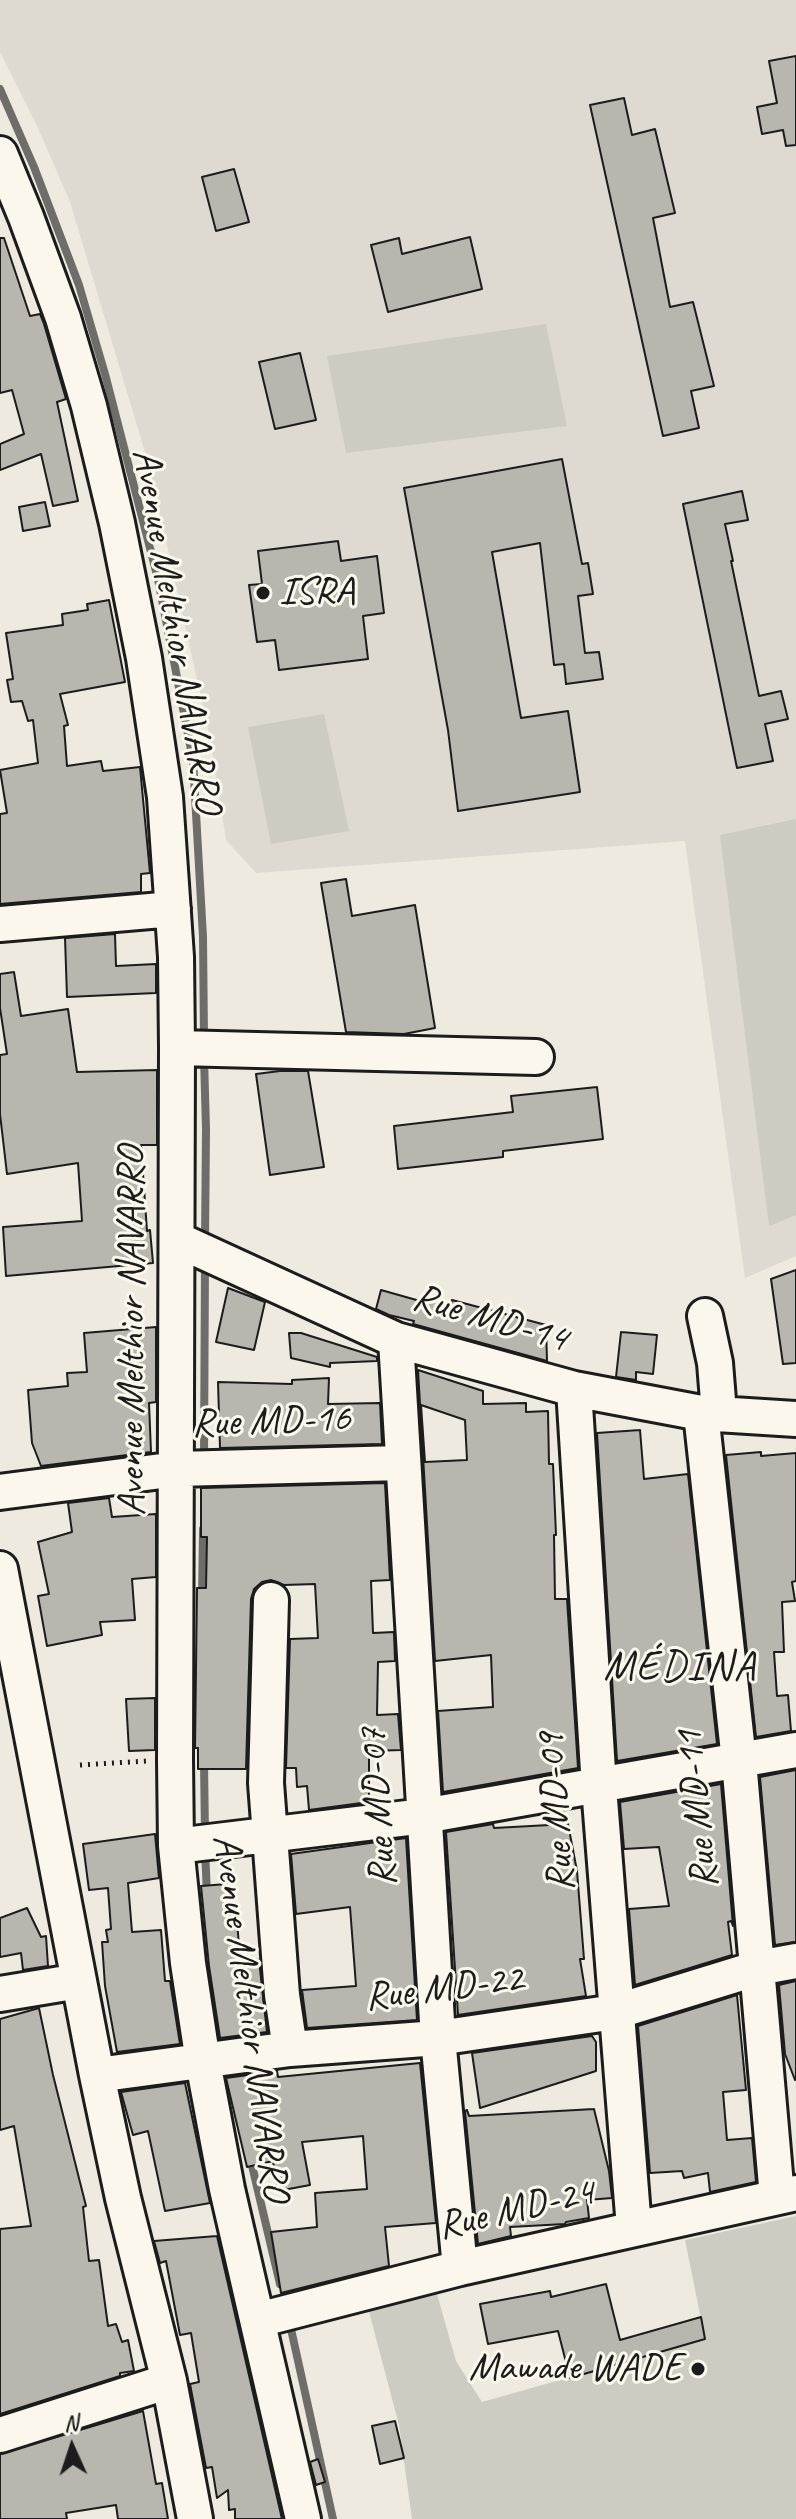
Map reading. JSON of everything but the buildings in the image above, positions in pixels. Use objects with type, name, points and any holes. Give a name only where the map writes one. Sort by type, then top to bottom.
[{"type":"street","name":"Avenue Melthior NAVARRO","points":[[0,154],[63,318],[89,406],[117,523],[158,743],[165,797],[173,909],[177,1048],[176,1846],[188,1963],[203,2062],[227,2189],[303,2519]]},
{"type":"street","points":[[0,924],[173,909]]},
{"type":"street","points":[[177,1048],[536,1057]]},
{"type":"street","name":"Rue MD-14","points":[[178,1240],[396,1340],[574,1389],[710,1413],[796,1419]]},
{"type":"street","name":"Rue MD-11","points":[[705,1316],[715,1363],[710,1413],[758,1968],[787,2195]]},
{"type":"street","name":"Rue MD-07","points":[[396,1340],[438,2038],[460,2268]]},
{"type":"street","name":"Rue MD-09","points":[[574,1389],[615,2012],[634,2228]]},
{"type":"street","name":"Rue MD-16","points":[[0,1492],[177,1469],[402,1463]]},
{"type":"street","points":[[0,1569],[97,2075],[123,2198],[169,2381],[195,2519]]},
{"type":"street","points":[[271,1600],[266,1783],[282,1995],[290,2049]]},
{"type":"street","points":[[176,1846],[424,1816],[796,1750]]},
{"type":"street","name":"Rue MD-22","points":[[97,2075],[290,2049],[438,2038],[615,2012],[758,1968],[796,1961]]},
{"type":"street","points":[[0,1994],[79,1981]]},
{"type":"street","name":"Rue MD-24","points":[[258,2320],[460,2268],[787,2195]]},
{"type":"street","points":[[0,2435],[169,2381]]},
{"type":"path","points":[[80,1765],[175,1760]]},
{"type":"shaded area","points":[[0,0],[796,0],[796,1256],[745,1278],[685,841],[256,873],[226,840],[209,733],[150,469],[70,202],[0,52]]},
{"type":"shaded area","points":[[546,324],[567,426],[346,453],[327,356]]},
{"type":"shaded area","points":[[324,714],[349,831],[271,844],[248,727]]},
{"type":"shaded area","points":[[796,819],[796,1215],[769,1226],[720,835]]},
{"type":"shaded area","name":"Mawade WADE","points":[[796,2216],[796,2519],[412,2519],[399,2425],[368,2308],[437,2294],[456,2361],[482,2402],[705,2339],[685,2240]]},
{"type":"waterway","points":[[0,89],[79,285],[158,579],[193,760],[203,937],[204,1039]]},
{"type":"waterway","points":[[204,1057],[205,1243]]},
{"type":"waterway","points":[[204,1459],[205,1261]]},
{"type":"waterway","points":[[202,1599],[203,1529]]},
{"type":"waterway","points":[[204,1761],[205,1835]]},
{"type":"waterway","points":[[205,1849],[207,1895]]},
{"type":"waterway","points":[[250,2157],[280,2284]]},
{"type":"waterway","points":[[289,2320],[333,2519]]},
{"type":"place","name":"ISRA","points":[[263,593]]},
{"type":"place","name":"Mawade WADE","points":[[698,2369]]},
{"type":"district","name":"MÉDINA","points":[[680,1668]]}]
